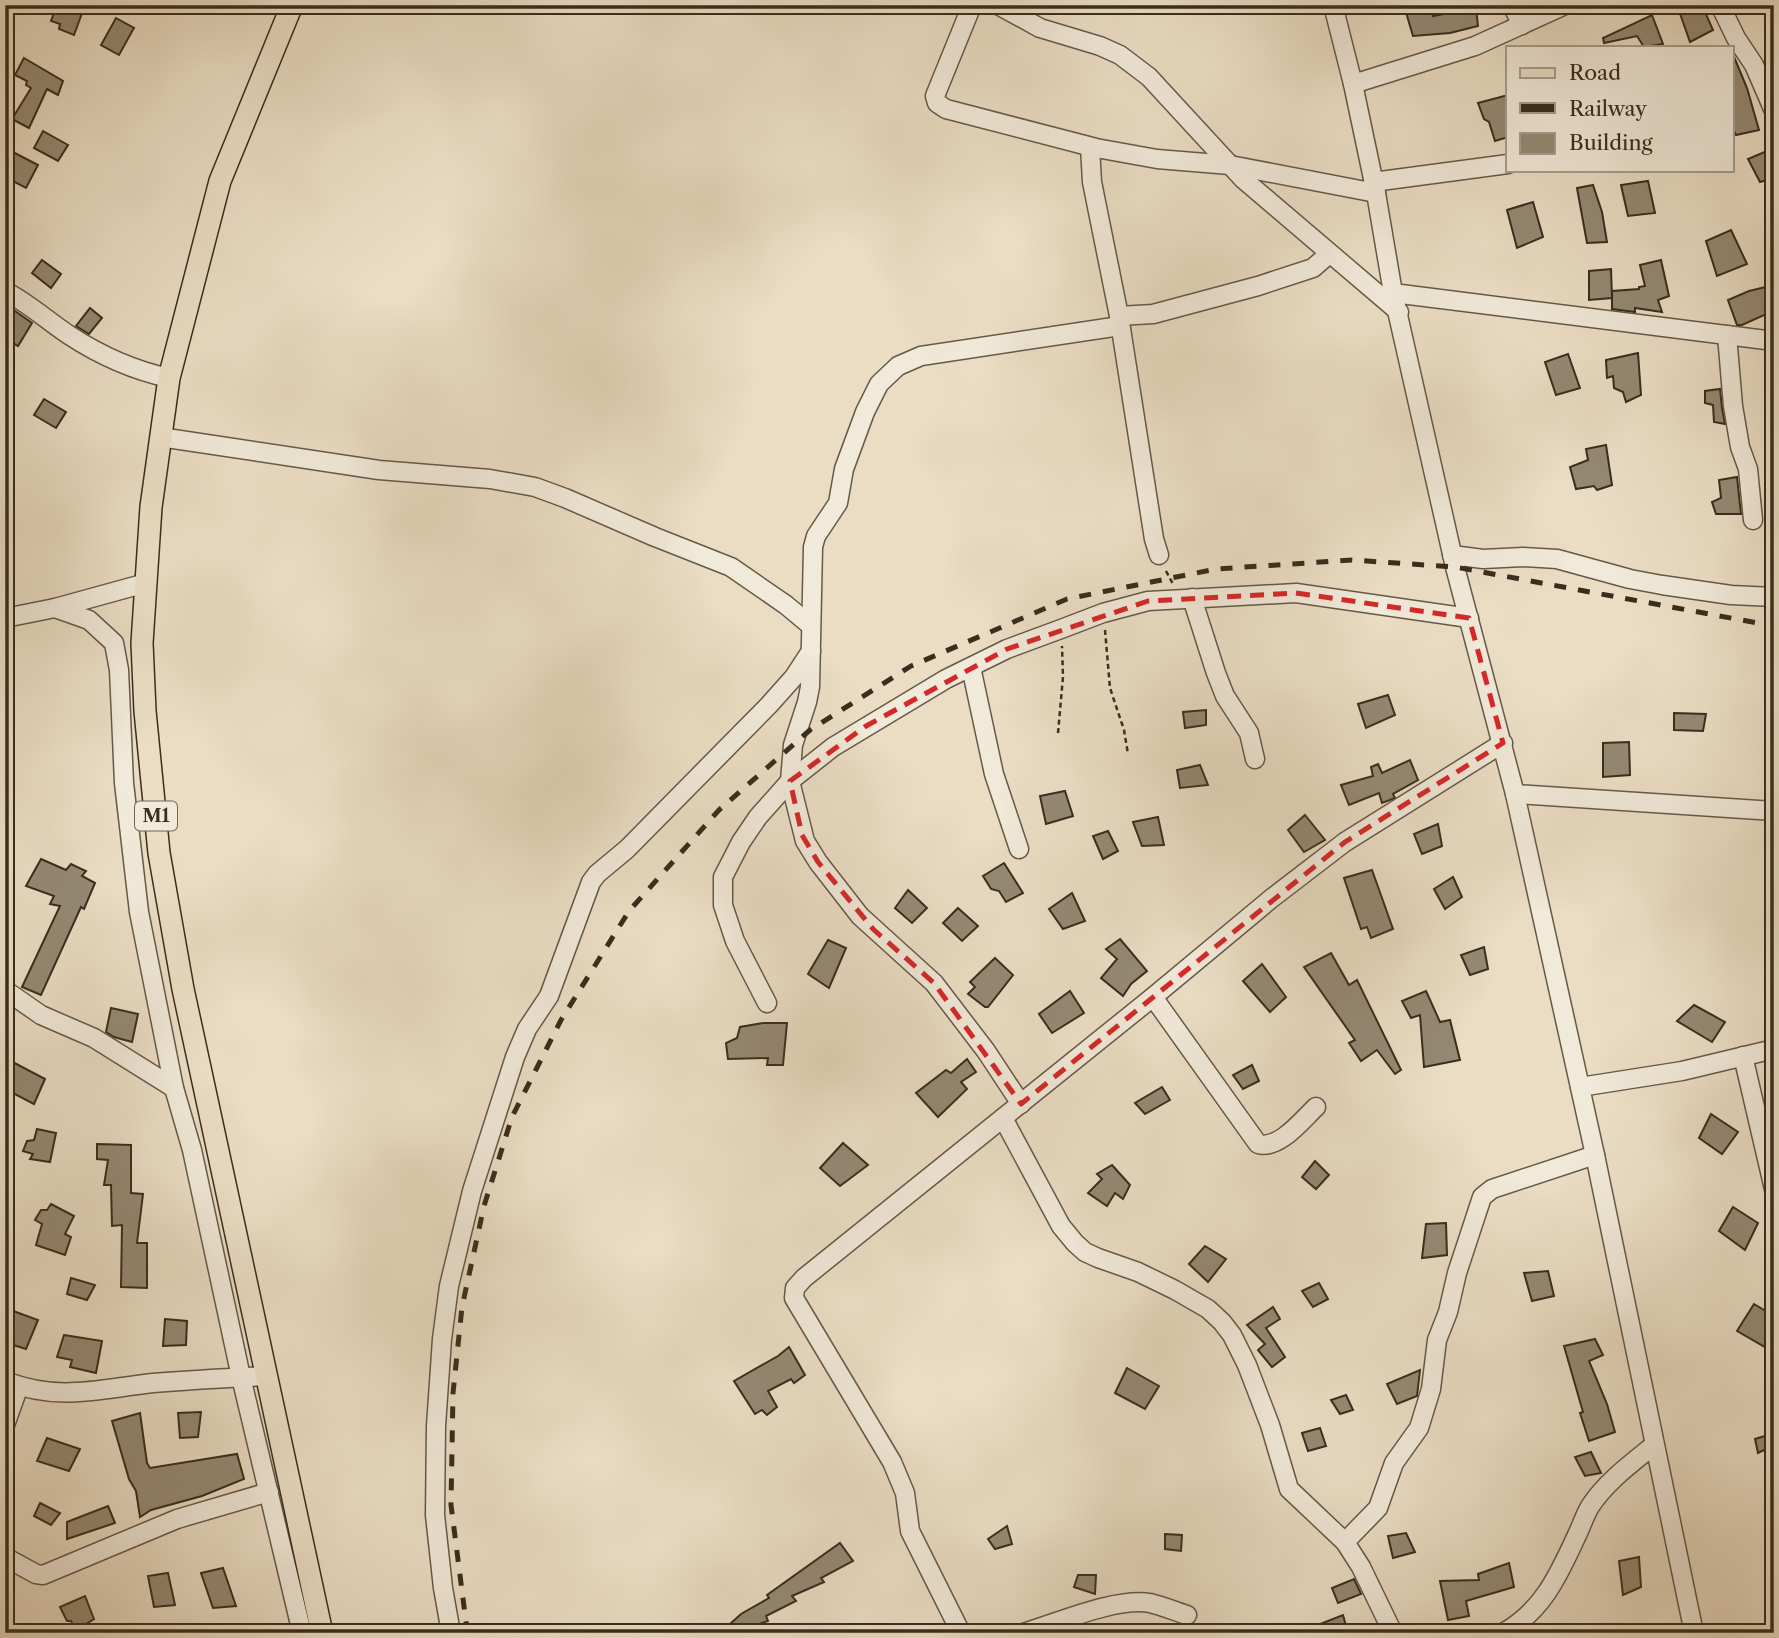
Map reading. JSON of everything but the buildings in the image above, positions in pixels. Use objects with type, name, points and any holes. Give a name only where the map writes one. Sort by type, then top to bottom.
[{"type":"main road","name":"M1","points":[[292,5],[220,181],[169,378],[150,507],[142,643],[145,711],[159,853],[183,989],[322,1633]]},
{"type":"street","points":[[972,5],[935,96],[937,103],[946,109],[1090,147],[1157,159],[1230,165],[1374,187],[1506,164]]},
{"type":"street","points":[[998,5],[1040,28],[1100,46],[1120,55],[1149,77],[1269,203],[1399,312]]},
{"type":"street","points":[[1333,5],[1353,84],[1393,293],[1452,555],[1516,794],[1595,1156],[1694,1633]]},
{"type":"street","points":[[1512,5],[1522,25]]},
{"type":"street","points":[[1353,84],[1475,46],[1565,5]]},
{"type":"street","points":[[1720,5],[1736,38],[1754,65],[1774,111]]},
{"type":"street","points":[[1090,147],[1094,195],[1119,321],[1154,539],[1159,555]]},
{"type":"street","points":[[1021,1104],[986,1051],[934,983],[866,923],[818,862],[802,835],[790,782],[793,745],[807,702],[813,547],[816,536],[838,503],[844,469],[865,412],[879,384],[898,366],[921,356],[1153,314],[1258,286],[1313,268],[1329,254]]},
{"type":"street","points":[[5,291],[114,362],[169,378]]},
{"type":"street","points":[[1393,293],[1774,341]]},
{"type":"street","points":[[1727,335],[1733,406],[1740,447],[1748,469],[1753,520]]},
{"type":"street","points":[[160,437],[354,467],[490,479],[535,487],[731,567],[810,625]]},
{"type":"street","points":[[1452,555],[1483,559],[1557,559],[1662,585],[1731,595],[1774,597]]},
{"type":"street","points":[[5,618],[55,608],[146,583]]},
{"type":"street","points":[[767,1003],[735,941],[723,905],[722,887],[728,866],[741,842],[758,817],[790,782],[844,740],[946,679],[1007,649],[1103,613],[1148,601],[1296,593],[1469,618]]},
{"type":"street","points":[[1187,598],[1225,696],[1249,733],[1255,759]]},
{"type":"street","points":[[55,608],[89,620],[114,643],[119,670],[124,783],[139,912],[174,1087],[192,1150],[241,1377],[302,1633]]},
{"type":"street","points":[[451,1633],[435,1515],[436,1426],[442,1339],[449,1286],[472,1191],[515,1057],[527,1030],[549,996],[591,882],[769,705],[794,677],[811,651]]},
{"type":"street","points":[[971,667],[994,774],[1019,849]]},
{"type":"street","points":[[961,1633],[910,1531],[905,1493],[892,1462],[793,1293],[804,1278],[1272,898],[1345,842],[1503,743]]},
{"type":"street","points":[[1516,794],[1774,811]]},
{"type":"street","points":[[5,990],[41,1015],[94,1038],[174,1087]]},
{"type":"street","points":[[1153,997],[1258,1144],[1264,1145],[1282,1138],[1316,1107]]},
{"type":"street","points":[[1580,1087],[1682,1071],[1774,1049]]},
{"type":"street","points":[[1743,1056],[1774,1189]]},
{"type":"street","points":[[1003,1118],[1062,1226],[1075,1243],[1085,1252],[1138,1272],[1208,1309],[1232,1335],[1247,1365],[1270,1425],[1289,1489],[1345,1542],[1361,1567],[1393,1633]]},
{"type":"street","points":[[1345,1542],[1378,1508],[1394,1463],[1419,1428],[1431,1389],[1437,1340],[1482,1197],[1492,1189],[1595,1156]]},
{"type":"street","points":[[5,1425],[12,1383],[75,1394],[152,1383],[266,1376]]},
{"type":"street","points":[[1503,1633],[1525,1618],[1546,1597],[1589,1507],[1600,1493],[1654,1445]]},
{"type":"street","points":[[5,1557],[43,1575],[177,1519],[269,1492]]},
{"type":"street","points":[[1023,1633],[1087,1612],[1133,1602],[1149,1603],[1187,1615]]},
{"type":"path","points":[[1159,555],[1187,598]]},
{"type":"path","points":[[1103,613],[1110,688],[1124,730],[1128,754]]},
{"type":"path","points":[[1058,733],[1063,677],[1061,629]]},
{"type":"highlighted area","points":[[1296,593],[1469,618],[1503,743],[1345,842],[1021,1104],[934,983],[873,929],[818,862],[802,835],[790,781],[866,726],[1007,649],[1148,601],[1254,594]]},
{"type":"railway","points":[[469,1633],[451,1505],[453,1393],[462,1307],[484,1206],[512,1117],[561,1020],[629,911],[719,810],[810,730],[911,666],[1067,599],[1216,569],[1352,560],[1455,567],[1774,626]]}]
